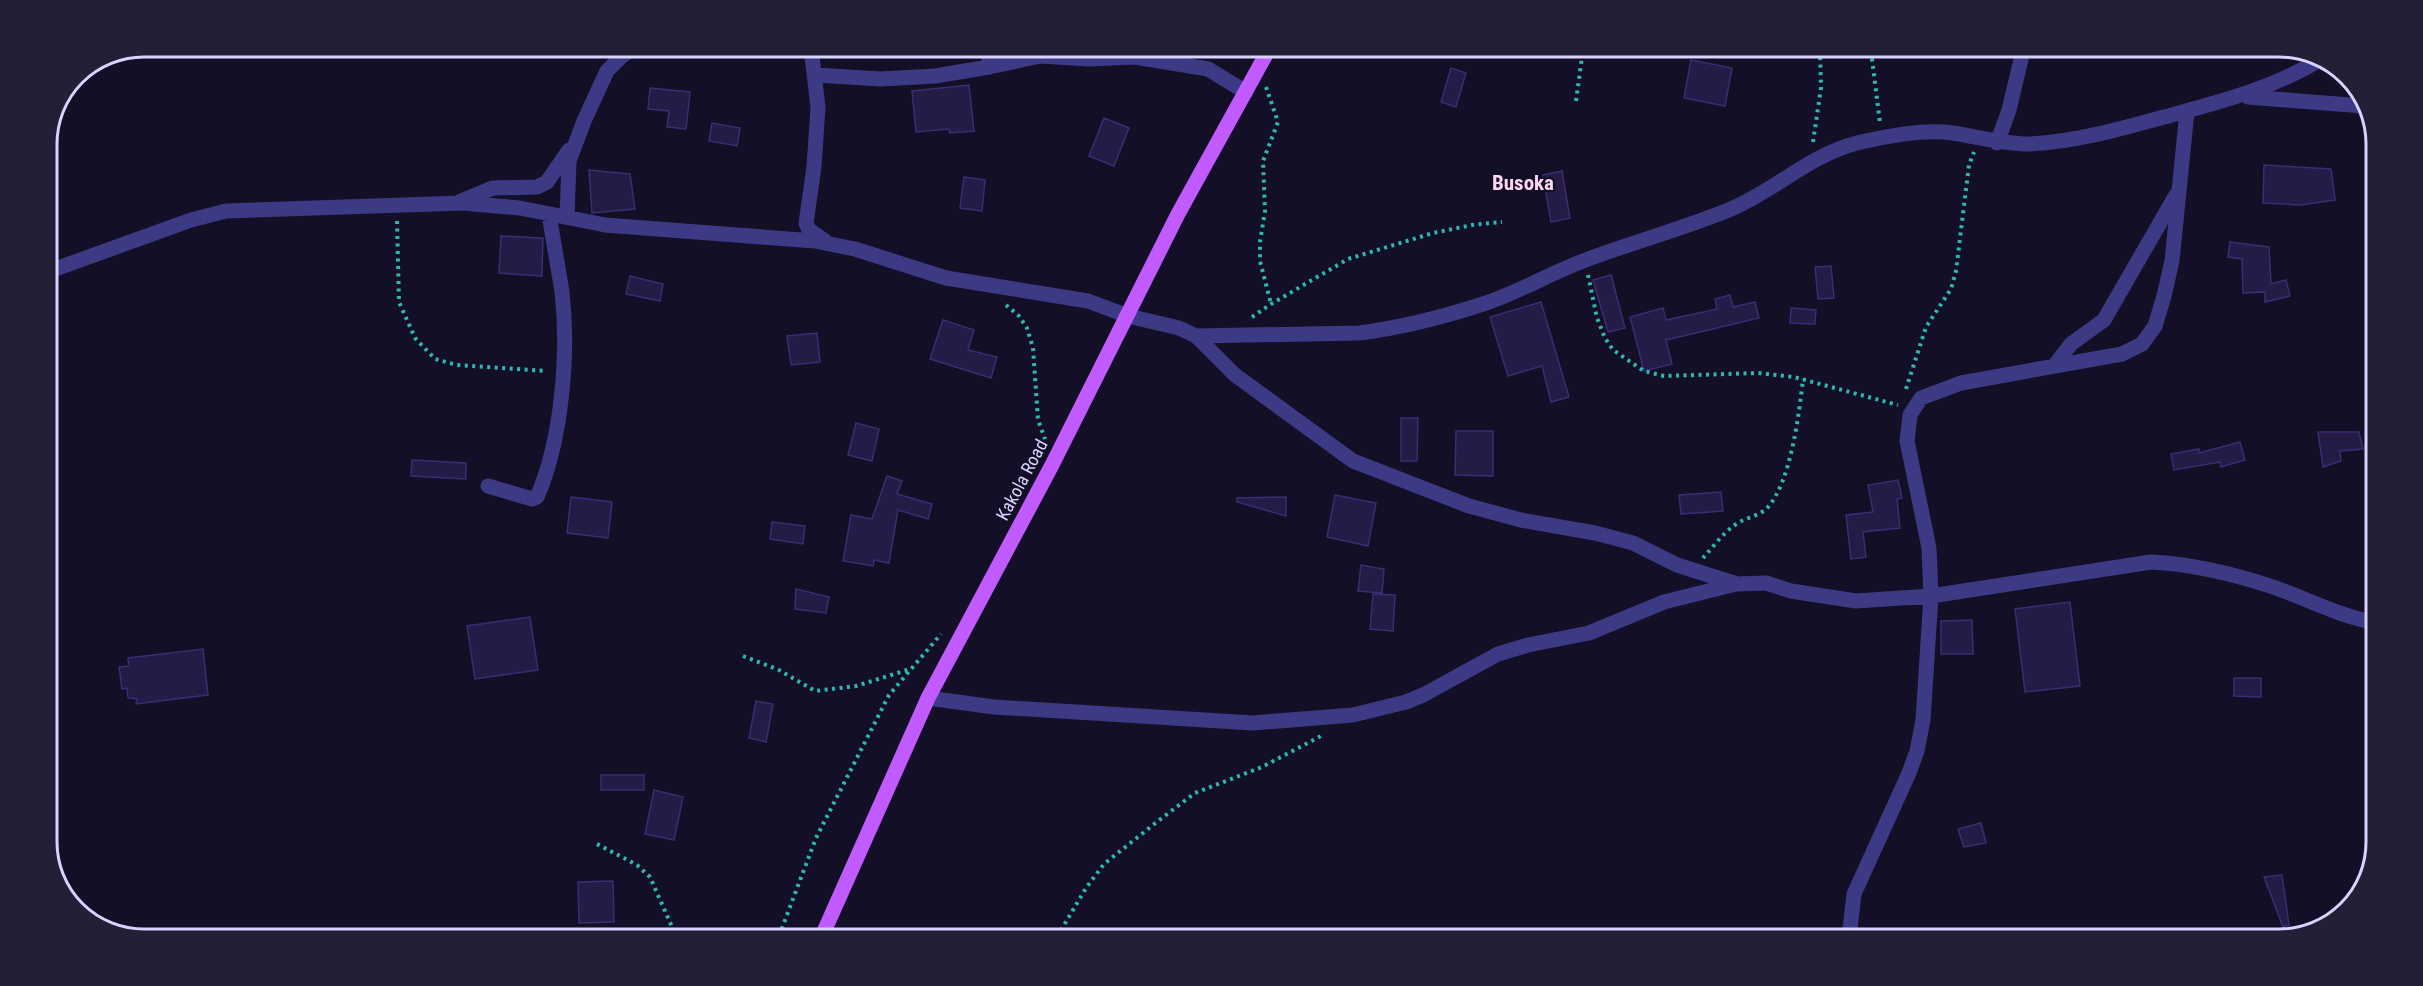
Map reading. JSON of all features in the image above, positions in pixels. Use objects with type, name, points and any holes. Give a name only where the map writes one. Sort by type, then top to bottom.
[{"type":"main road","name":"Kakola Road","points":[[825,929],[928,698],[1050,469],[1178,214],[1265,57]]},
{"type":"street","points":[[567,217],[569,161],[607,71],[621,57]]},
{"type":"street","points":[[812,57],[818,107],[814,167],[806,223],[809,230],[830,244]]},
{"type":"street","points":[[989,57],[989,67]]},
{"type":"street","points":[[815,75],[881,79],[935,76],[1036,57]]},
{"type":"street","points":[[1057,57],[1089,59],[1135,57],[1208,69],[1246,92]]},
{"type":"street","points":[[1997,143],[2009,110],[2022,57]]},
{"type":"street","points":[[1196,336],[1324,335],[1381,330],[1484,304],[1585,260],[1730,209],[1753,199],[1810,164],[1847,147],[1914,133],[1932,132],[1997,143],[2030,144],[2072,138],[2130,126],[2240,97],[2275,84],[2312,64]]},
{"type":"street","points":[[2240,97],[2356,105]]},
{"type":"street","points":[[1850,929],[1854,894],[1917,751],[1923,720],[1930,596],[1929,548],[1907,441],[1910,415],[1916,404],[1929,394],[1961,383],[2132,351],[2142,344],[2155,326],[2172,261],[2187,111]]},
{"type":"street","points":[[454,204],[494,188],[537,187],[547,182],[576,141]]},
{"type":"street","points":[[2054,366],[2071,344],[2104,320],[2179,190]]},
{"type":"street","points":[[57,268],[191,220],[226,210],[454,204],[520,208],[605,225],[815,241],[855,249],[946,278],[1088,301],[1128,316],[1179,328],[1196,336],[1235,375],[1353,460],[1469,506],[1521,520],[1595,533],[1633,543],[1690,570],[1737,584]]},
{"type":"street","points":[[488,486],[528,500],[537,497],[547,472],[552,450],[562,393],[563,372],[561,291],[549,214]]},
{"type":"street","points":[[928,698],[994,707],[1253,723],[1353,715],[1406,702],[1423,695],[1498,654],[1528,645],[1589,633],[1664,602],[1737,584],[1766,583],[1791,591],[1856,601],[1930,596],[2151,562],[2172,563],[2272,587],[2333,611],[2366,620]]},
{"type":"path","points":[[1576,101],[1582,57]]},
{"type":"path","points":[[1810,164],[1821,88],[1820,57]]},
{"type":"path","points":[[1872,57],[1882,139]]},
{"type":"path","points":[[1260,66],[1278,122],[1263,161],[1264,211],[1260,261],[1271,304]]},
{"type":"path","points":[[1904,397],[1926,327],[1951,289],[1956,271],[1969,165],[1978,139]]},
{"type":"path","points":[[397,205],[399,302],[415,338],[435,359],[457,365],[563,372]]},
{"type":"path","points":[[1227,336],[1271,304],[1348,259],[1432,233],[1502,222]]},
{"type":"path","points":[[1585,260],[1597,318],[1605,338],[1613,350],[1644,371],[1664,376],[1758,373],[1803,379],[1902,406]]},
{"type":"path","points":[[982,285],[1019,316],[1027,328],[1034,348],[1038,420],[1046,442],[1050,469]]},
{"type":"path","points":[[1690,570],[1735,525],[1762,513],[1770,506],[1791,454],[1797,432],[1803,379]]},
{"type":"path","points":[[782,929],[816,838],[889,695],[943,632]]},
{"type":"path","points":[[743,656],[779,670],[815,691],[856,686],[911,669]]},
{"type":"path","points":[[1062,929],[1104,864],[1195,793],[1262,767],[1325,734]]},
{"type":"path","points":[[597,844],[637,865],[650,877],[673,929]]},
{"type":"building","points":[[1691,60],[1732,68],[1725,106],[1684,98]]},
{"type":"building","points":[[1451,68],[1466,73],[1456,107],[1441,102]]},
{"type":"building","points":[[969,85],[974,131],[950,133],[949,129],[916,132],[912,91]]},
{"type":"building","points":[[650,88],[690,92],[686,129],[667,127],[669,111],[648,109]]},
{"type":"building","points":[[1104,118],[1129,128],[1114,166],[1089,156]]},
{"type":"building","points":[[712,123],[740,128],[737,146],[709,141]]},
{"type":"building","points":[[2264,165],[2331,169],[2335,200],[2300,205],[2263,203]]},
{"type":"building","points":[[589,170],[630,174],[635,209],[592,213]]},
{"type":"building","points":[[1562,171],[1570,218],[1551,222],[1543,175]]},
{"type":"building","points":[[964,177],[985,180],[982,211],[960,208]]},
{"type":"building","points":[[501,236],[543,238],[542,276],[499,273]]},
{"type":"building","points":[[2230,242],[2269,247],[2271,284],[2286,280],[2290,296],[2265,302],[2265,292],[2243,293],[2242,259],[2228,257]]},
{"type":"building","points":[[1831,266],[1834,298],[1818,299],[1815,267]]},
{"type":"building","points":[[1611,275],[1625,328],[1608,332],[1593,280]]},
{"type":"building","points":[[630,276],[663,284],[660,301],[626,294]]},
{"type":"building","points":[[1730,295],[1733,307],[1755,302],[1759,318],[1666,340],[1672,364],[1644,371],[1630,317],[1663,308],[1666,320],[1717,309],[1715,299]]},
{"type":"building","points":[[1541,302],[1569,397],[1551,402],[1542,366],[1508,376],[1490,317]]},
{"type":"building","points":[[1791,308],[1816,310],[1815,324],[1790,323]]},
{"type":"building","points":[[943,320],[974,330],[968,350],[997,357],[991,378],[930,359]]},
{"type":"building","points":[[817,333],[820,362],[791,365],[787,336]]},
{"type":"building","points":[[1401,418],[1418,418],[1417,461],[1401,461]]},
{"type":"building","points":[[856,423],[879,429],[872,461],[848,455]]},
{"type":"building","points":[[1456,431],[1493,431],[1493,476],[1455,475]]},
{"type":"building","points":[[2318,432],[2359,432],[2363,449],[2340,451],[2341,461],[2323,467]]},
{"type":"building","points":[[2240,442],[2245,460],[2221,467],[2220,462],[2174,470],[2171,454],[2199,449],[2199,453]]},
{"type":"building","points":[[412,460],[466,463],[466,479],[411,476]]},
{"type":"building","points":[[887,476],[902,481],[897,494],[932,504],[928,519],[898,510],[889,563],[874,560],[873,566],[843,561],[851,515],[872,519]]},
{"type":"building","points":[[1898,480],[1902,498],[1897,499],[1900,528],[1863,532],[1866,557],[1851,559],[1846,515],[1873,512],[1868,485]]},
{"type":"building","points":[[1721,492],[1723,511],[1681,514],[1679,495]]},
{"type":"building","points":[[1335,495],[1376,503],[1368,546],[1327,537]]},
{"type":"building","points":[[571,497],[612,502],[608,538],[567,533]]},
{"type":"building","points":[[1286,497],[1286,516],[1237,502],[1237,498]]},
{"type":"building","points":[[772,522],[805,526],[803,544],[770,539]]},
{"type":"building","points":[[1361,565],[1384,569],[1382,593],[1358,591]]},
{"type":"building","points":[[796,589],[829,597],[826,613],[795,609]]},
{"type":"building","points":[[1373,594],[1395,595],[1393,631],[1370,629]]},
{"type":"building","points":[[2070,602],[2080,686],[2025,692],[2015,609]]},
{"type":"building","points":[[530,617],[538,670],[475,679],[467,626]]},
{"type":"building","points":[[1972,620],[1973,654],[1941,654],[1941,621]]},
{"type":"building","points":[[203,649],[208,695],[136,704],[137,699],[128,698],[127,688],[122,689],[119,667],[129,666],[128,658]]},
{"type":"building","points":[[2234,678],[2261,678],[2261,697],[2234,696]]},
{"type":"building","points":[[756,701],[773,704],[766,742],[749,738]]},
{"type":"building","points":[[601,775],[644,775],[644,790],[601,790]]},
{"type":"building","points":[[654,790],[683,797],[674,840],[645,834]]},
{"type":"building","points":[[1981,823],[1986,843],[1964,847],[1958,829]]},
{"type":"building","points":[[2282,875],[2289,925],[2283,927],[2264,877]]},
{"type":"building","points":[[613,881],[614,922],[579,923],[578,882]]},
{"type":"district","name":"Busoka","points":[[1523,183]]}]
